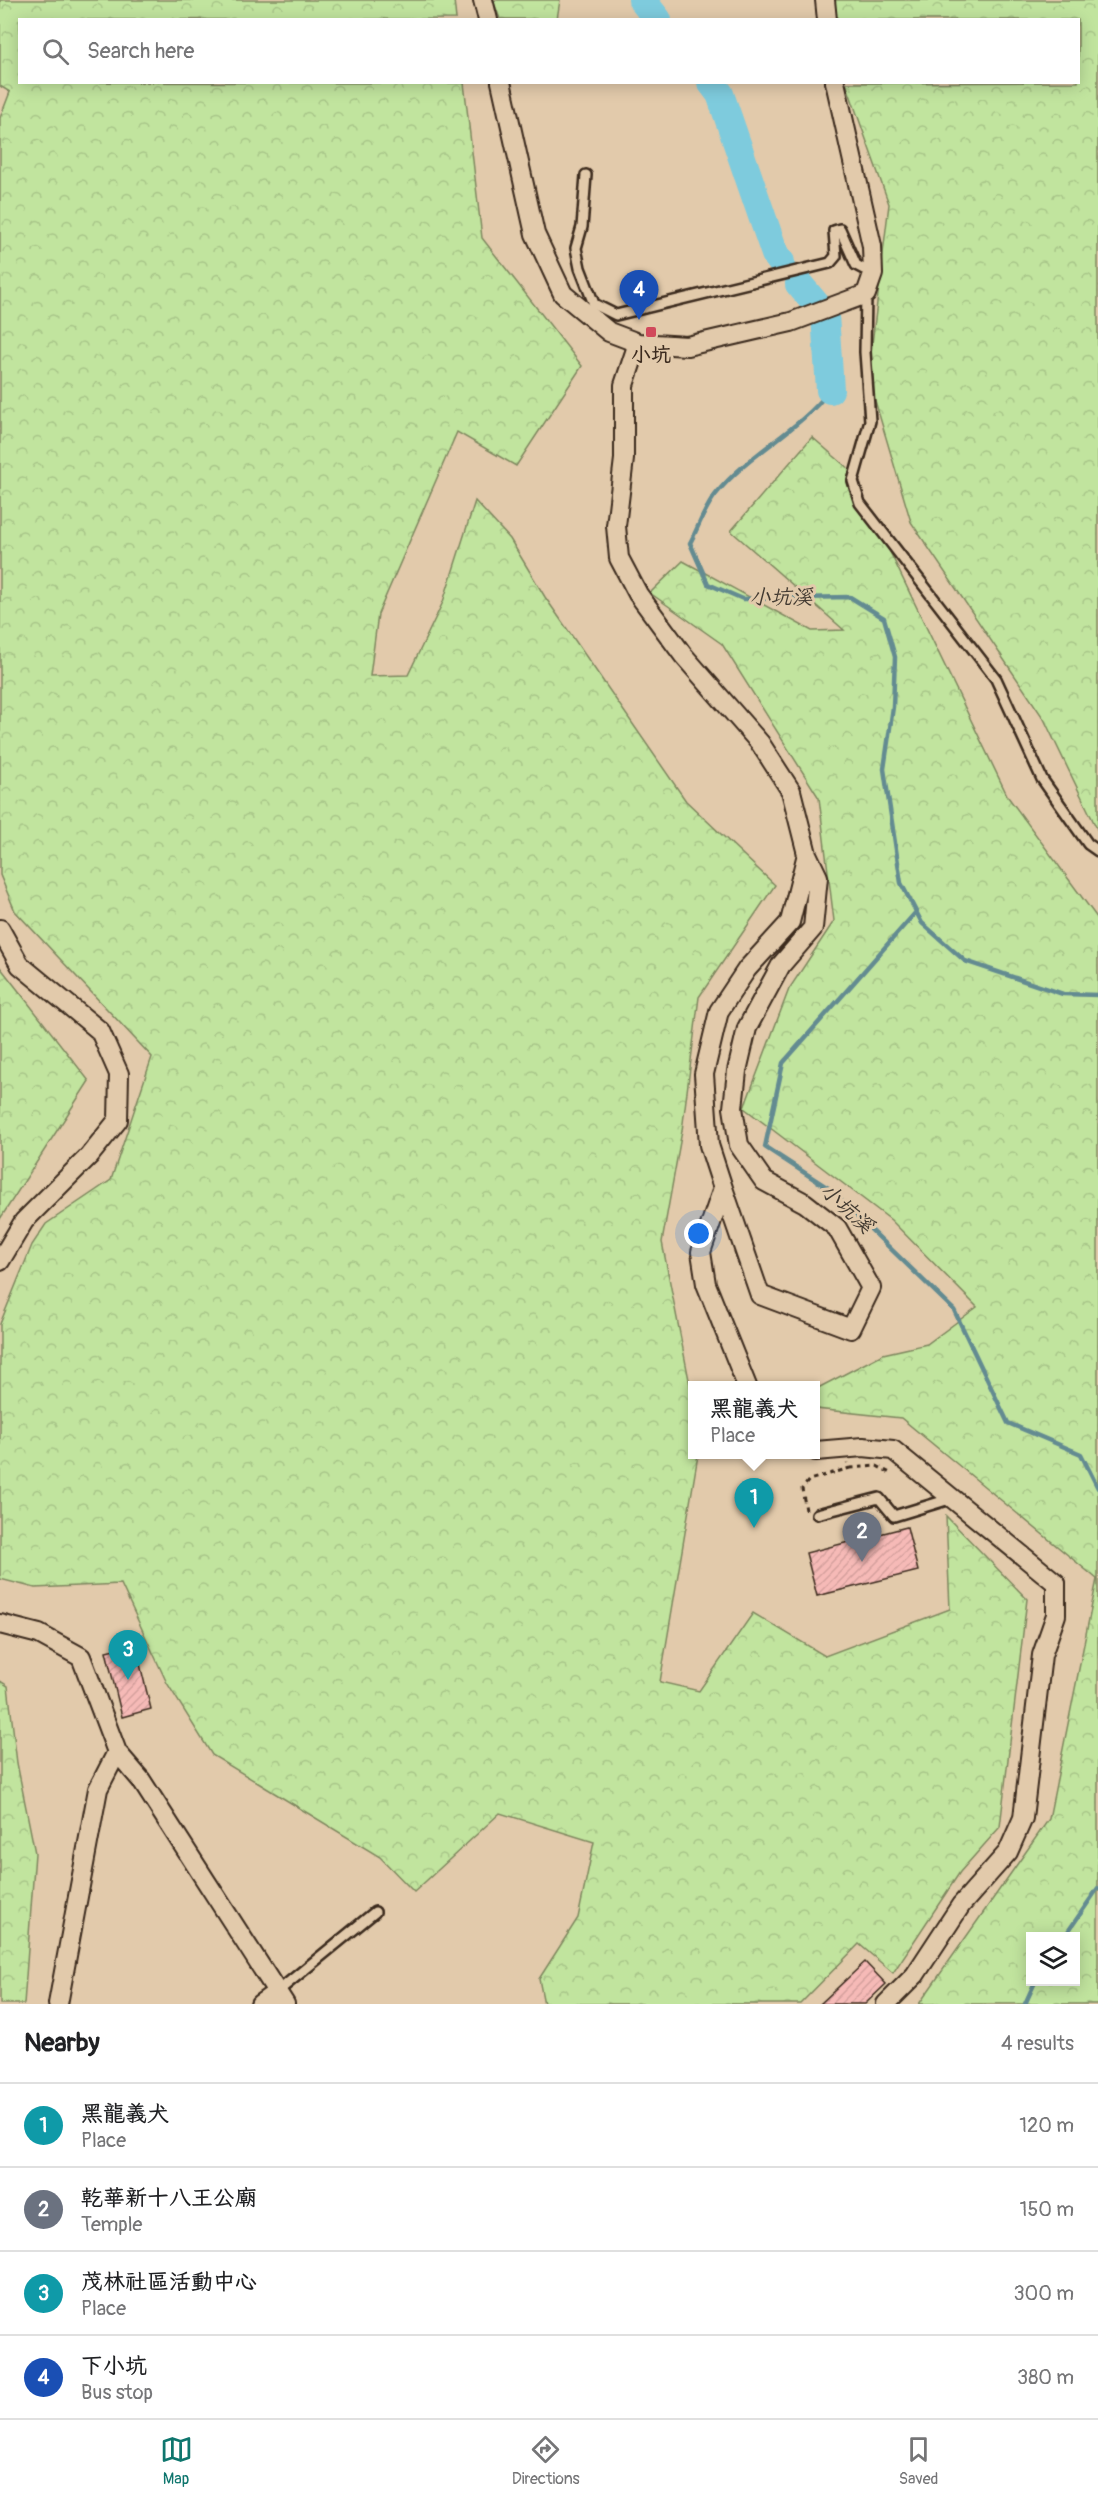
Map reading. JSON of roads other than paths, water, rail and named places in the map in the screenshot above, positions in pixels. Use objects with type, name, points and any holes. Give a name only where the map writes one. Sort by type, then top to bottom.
[{"type":"street","points":[[483,0],[488,18]]},
{"type":"street","points":[[825,0],[827,18]]},
{"type":"street","points":[[501,84],[535,234],[563,294],[590,309],[609,332],[638,343],[687,346],[791,322],[866,294],[873,274],[872,246],[835,84]]},
{"type":"street","points":[[638,343],[624,386],[624,459],[616,526],[619,558],[638,594],[683,654],[760,743],[791,791],[807,854],[818,877],[813,928],[781,965],[747,1028],[737,1071],[733,1108],[739,1145],[764,1181],[805,1203],[837,1228],[871,1288],[851,1329],[760,1295],[709,1145],[704,1074],[719,1011],[747,969],[790,922],[807,854]]},
{"type":"street","points":[[0,929],[20,964],[100,1031],[119,1074],[118,1120],[90,1156],[24,1221],[0,1262]]},
{"type":"street","points":[[723,1188],[701,1252],[706,1284],[745,1381]]},
{"type":"street","points":[[820,1451],[863,1447],[893,1450],[1056,1583],[1056,1615],[1042,1655],[1023,1818],[1008,1852],[961,1905],[915,1975],[886,2004]]},
{"type":"street","points":[[0,1624],[39,1634],[81,1657],[117,1752],[141,1780],[281,1998],[260,2004]]},
{"type":"street","points":[[58,2004],[98,1789],[117,1752]]},
{"type":"lane","points":[[586,175],[582,227],[576,248],[590,309],[616,315],[830,263],[836,256],[834,231],[840,229],[856,265],[873,274]]},
{"type":"lane","points":[[866,294],[865,352],[870,421],[853,482],[860,503],[996,679],[1042,779],[1088,844],[1098,851]]},
{"type":"lane","points":[[812,1514],[879,1498],[894,1516],[952,1498]]},
{"type":"lane","points":[[281,1998],[375,1912]]},
{"type":"waterway","name":"小坑溪","points":[[642,0],[656,18]]},
{"type":"waterway","name":"小坑溪","points":[[712,84],[720,94],[775,254],[781,262]]},
{"type":"waterway","name":"小坑溪","points":[[799,284],[825,315],[830,390]]},
{"type":"waterway","name":"小坑溪","points":[[830,390],[804,418],[743,466],[712,499],[690,543],[708,584],[743,599],[850,597],[884,618],[895,657],[893,707],[884,769],[901,883],[922,923],[965,961],[1063,994],[1098,995]]},
{"type":"waterway","name":"小坑溪","points":[[916,912],[783,1063],[765,1147],[828,1188],[954,1310],[1008,1423],[1081,1454],[1098,1488]]},
{"type":"waterway","name":"小坑溪","points":[[1068,1932],[1098,1888]]},
{"type":"waterway","name":"小坑溪","points":[[1025,2004],[1033,1986]]},
{"type":"place","name":"下小坑","points":[[639,320]]},
{"type":"place","name":"小坑","points":[[651,332]]},
{"type":"place","name":"黑龍義犬","points":[[754,1528]]},
{"type":"place","name":"乾華新十八王公廟","points":[[862,1562]]},
{"type":"place","name":"茂林社區活動中心","points":[[128,1680]]}]
